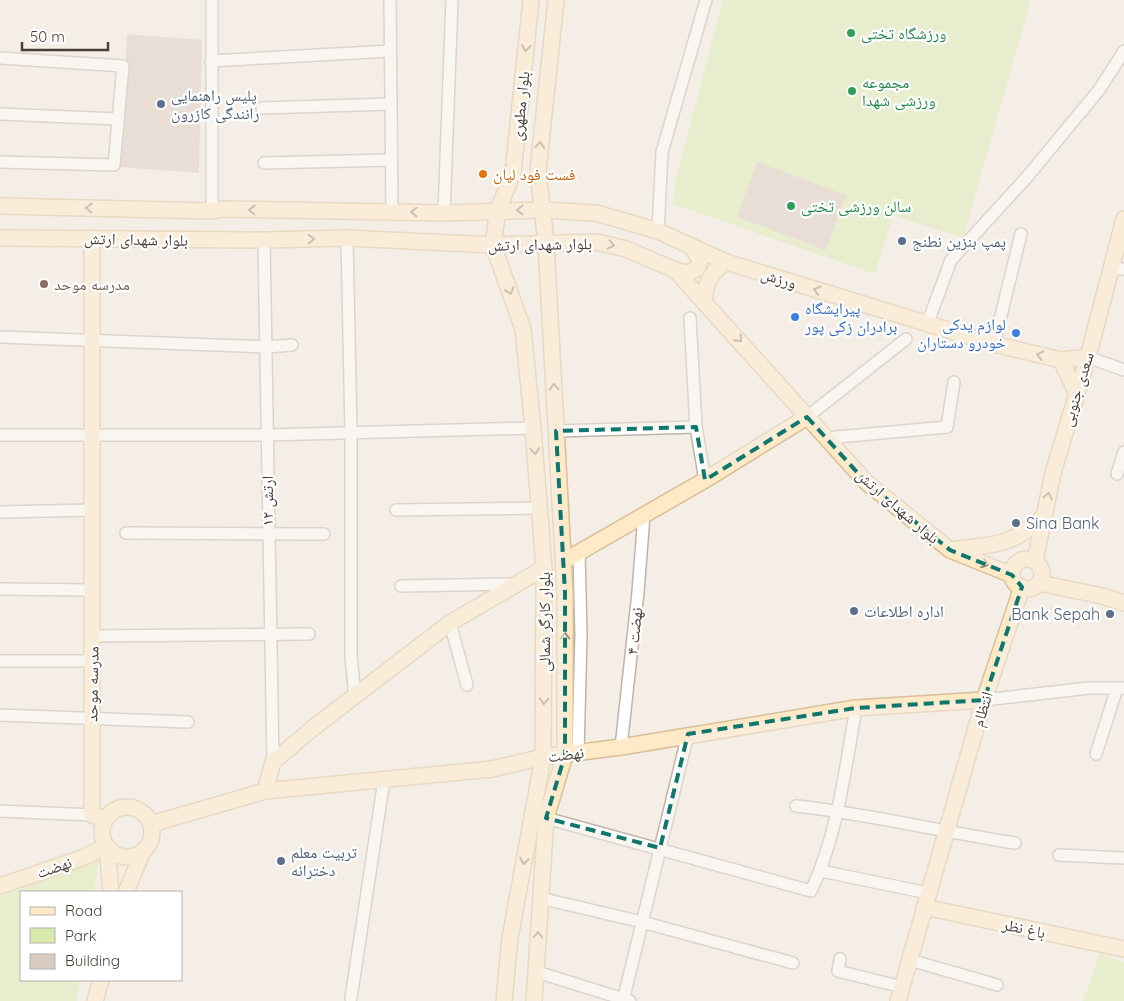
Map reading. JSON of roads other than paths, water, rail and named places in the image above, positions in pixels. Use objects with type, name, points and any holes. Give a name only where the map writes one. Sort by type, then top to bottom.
[{"type":"main road","name":"بلوار مطهری","points":[[493,245],[498,210],[513,173],[531,0]]},
{"type":"main road","name":"بلوار مطهری","points":[[546,243],[538,171],[556,0]]},
{"type":"main road","name":"بلوار شهدای ارتش","points":[[0,206],[212,211],[224,209],[444,213],[498,210]]},
{"type":"main road","name":"ورزش","points":[[498,210],[596,213],[658,231],[726,262],[927,325],[1061,360],[1088,357]]},
{"type":"main road","name":"سعدی جنوبی","points":[[1035,561],[1042,517],[1076,392],[1117,269],[1124,219]]},
{"type":"main road","name":"بلوار شهدای ارتش","points":[[0,238],[264,240],[347,238],[493,245],[597,242],[626,249],[676,270],[866,482],[950,550],[1012,575]]},
{"type":"main road","name":"مدرسه موحد","points":[[92,238],[93,636],[91,661],[92,720],[99,817]]},
{"type":"main road","name":"بلوار کارگر شمالی","points":[[534,1001],[546,818],[571,754],[564,561],[546,243]]},
{"type":"main road","name":"بلوار کارگر شمالی","points":[[493,245],[523,329],[544,568],[543,757],[510,938],[504,1001]]},
{"type":"main road","points":[[676,270],[686,273],[697,269],[700,260],[692,247]]},
{"type":"main road","points":[[705,303],[704,291],[708,279],[716,269],[726,262]]},
{"type":"main road","points":[[1061,360],[1076,392]]},
{"type":"main road","points":[[564,561],[705,480],[807,417]]},
{"type":"main road","points":[[950,550],[999,544],[1025,533],[1042,517]]},
{"type":"main road","points":[[1024,559],[1035,561],[1042,571],[1039,582],[1031,588],[1022,588],[1016,584],[1012,575],[1013,569],[1024,559]]},
{"type":"main road","points":[[265,791],[273,762],[313,728],[450,623],[544,568]]},
{"type":"main road","points":[[1039,582],[1102,596],[1124,603]]},
{"type":"main road","name":"انتظام","points":[[900,994],[984,700],[1022,588]]},
{"type":"main road","name":"نهضت","points":[[152,824],[265,791],[492,769],[543,757],[621,747],[688,734],[856,708],[984,700]]},
{"type":"main road","points":[[126,891],[143,851],[149,843],[152,834],[152,824],[146,814],[136,808],[124,807],[99,817],[103,838],[112,852],[126,856],[143,851]]},
{"type":"main road","points":[[107,846],[111,891]]},
{"type":"main road","name":"نهضت","points":[[0,886],[82,858],[107,846]]},
{"type":"main road","name":"باغ نظر","points":[[926,900],[1124,949]]},
{"type":"main road","points":[[96,1001],[101,981]]},
{"type":"street","points":[[212,0],[212,211]]},
{"type":"street","points":[[390,0],[392,211]]},
{"type":"street","points":[[444,213],[452,0]]},
{"type":"street","points":[[658,231],[662,152],[706,0]]},
{"type":"street","points":[[211,61],[390,51]]},
{"type":"street","points":[[927,325],[951,260],[1027,177],[1099,90],[1124,51]]},
{"type":"street","points":[[0,58],[123,66],[114,165],[0,162]]},
{"type":"street","points":[[262,108],[391,104]]},
{"type":"street","points":[[0,114],[118,119]]},
{"type":"street","points":[[264,163],[392,160]]},
{"type":"street","points":[[994,344],[1021,234]]},
{"type":"street","points":[[347,238],[351,433],[351,656],[355,697]]},
{"type":"street","name":"ارتش ۱۲","points":[[264,240],[267,347],[267,534],[273,762]]},
{"type":"street","points":[[690,318],[696,426],[705,480]]},
{"type":"street","points":[[0,337],[267,347],[292,346]]},
{"type":"street","points":[[807,417],[906,339]]},
{"type":"street","points":[[1088,357],[1124,370]]},
{"type":"street","points":[[826,438],[947,427],[954,382]]},
{"type":"street","points":[[556,431],[696,426]]},
{"type":"street","points":[[0,434],[93,436],[267,435],[533,428]]},
{"type":"street","points":[[1117,474],[1124,452]]},
{"type":"street","points":[[396,510],[540,508]]},
{"type":"street","points":[[0,512],[93,510]]},
{"type":"street","name":"نهضت ۴","points":[[621,747],[638,592],[644,515]]},
{"type":"street","points":[[126,533],[324,534]]},
{"type":"street","points":[[571,754],[581,635],[579,552]]},
{"type":"street","points":[[401,586],[517,584]]},
{"type":"street","points":[[0,588],[92,590]]},
{"type":"street","points":[[450,623],[467,685]]},
{"type":"street","points":[[93,636],[309,634]]},
{"type":"street","points":[[0,661],[91,661]]},
{"type":"street","points":[[984,700],[1089,688],[1121,688],[1096,754]]},
{"type":"street","points":[[546,818],[811,891],[821,871],[838,811],[856,708]]},
{"type":"street","points":[[0,715],[92,720],[188,722]]},
{"type":"street","points":[[537,972],[625,1000],[688,734]]},
{"type":"street","points":[[351,998],[384,780]]},
{"type":"street","points":[[796,806],[838,811],[1015,843]]},
{"type":"street","points":[[0,811],[99,817]]},
{"type":"street","points":[[1059,855],[1124,858]]},
{"type":"street","points":[[821,871],[926,900]]},
{"type":"street","points":[[540,898],[642,922],[793,963]]},
{"type":"street","points":[[840,959],[838,971],[900,994]]},
{"type":"street","points":[[910,960],[997,985]]},
{"type":"place","name":"ورزشگاه تختی","points":[[851,33]]},
{"type":"place","name":"مجموعه ورزشی شهدا","points":[[852,91]]},
{"type":"place","name":"پلیس راهنمایی رانندگی کازرون","points":[[161,104]]},
{"type":"place","name":"فست فود لیان","points":[[483,174]]},
{"type":"place","name":"سالن ورزشی تختی","points":[[791,206]]},
{"type":"place","name":"پمپ بنزین نطنج","points":[[902,241]]},
{"type":"place","name":"مدرسه موحد","points":[[44,284]]},
{"type":"place","name":"پیرایشگاه برادران زکی پور","points":[[795,317]]},
{"type":"place","name":"لوازم یدکی خودرو دستاران","points":[[1016,333]]},
{"type":"place","name":"Sina Bank","points":[[1016,523]]},
{"type":"place","name":"اداره اطلاعات","points":[[854,611]]},
{"type":"place","name":"Bank Sepah","points":[[1110,614]]},
{"type":"place","name":"تربیت معلم دخترانه","points":[[281,861]]}]
